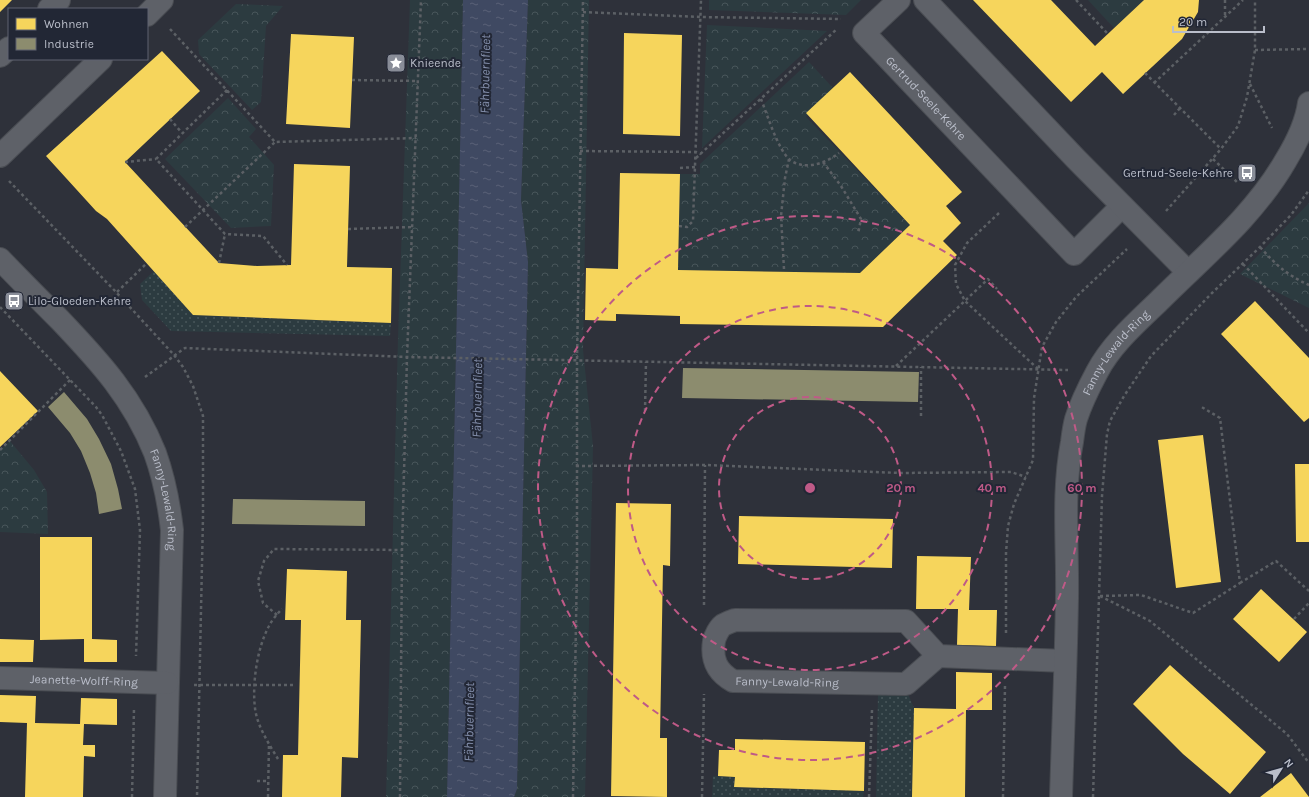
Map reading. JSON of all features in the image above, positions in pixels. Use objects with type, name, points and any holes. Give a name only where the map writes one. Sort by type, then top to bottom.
[{"type":"street","points":[[50,8],[59,0]]},
{"type":"street","points":[[864,34],[899,0]]},
{"type":"street","points":[[924,0],[1122,206],[1188,272]]},
{"type":"street","name":"Gertrud-Seele-Kehre","points":[[864,34],[1074,254],[1122,206]]},
{"type":"street","points":[[0,56],[8,49]]},
{"type":"street","points":[[1,152],[100,60]]},
{"type":"street","name":"Fanny-Lewald-Ring","points":[[1061,797],[1067,598],[1068,460],[1076,419],[1098,370],[1108,355],[1188,272],[1222,240],[1258,201],[1274,180],[1298,139],[1307,116],[1309,103]]},
{"type":"street","name":"Fanny-Lewald-Ring","points":[[0,259],[94,355],[123,392],[144,428],[155,454],[168,501],[172,530],[165,797]]},
{"type":"street","name":"Fanny-Lewald-Ring","points":[[735,620],[906,621],[938,656],[906,684],[733,681],[724,676],[713,657],[715,636],[723,625],[735,620]]},
{"type":"street","points":[[938,656],[1065,661]]},
{"type":"street","name":"Jeanette-Wolff-Ring","points":[[0,678],[168,683]]},
{"type":"path","points":[[400,797],[402,550],[407,357],[422,0]]},
{"type":"path","points":[[572,797],[577,565],[576,361],[583,0]]},
{"type":"path","points":[[678,226],[687,227],[693,221],[701,0]]},
{"type":"path","points":[[1076,0],[1108,34]]},
{"type":"path","points":[[1225,0],[1225,17]]},
{"type":"path","points":[[1154,83],[1243,0]]},
{"type":"path","points":[[154,8],[274,142]]},
{"type":"path","points":[[583,12],[700,17],[848,19],[864,34]]},
{"type":"path","points":[[695,159],[848,19]]},
{"type":"path","points":[[1255,50],[1309,49]]},
{"type":"path","points":[[1146,73],[1154,83],[1221,149]]},
{"type":"path","points":[[352,80],[418,82]]},
{"type":"path","points":[[1250,84],[1273,130]]},
{"type":"path","points":[[125,162],[156,159],[227,90]]},
{"type":"path","points":[[761,99],[780,145],[789,159],[798,165],[812,165],[823,162],[839,153]]},
{"type":"path","points":[[1174,115],[1180,108]]},
{"type":"path","points":[[170,119],[182,133]]},
{"type":"path","points":[[185,227],[274,142],[416,138]]},
{"type":"path","points":[[580,151],[696,152],[700,154]]},
{"type":"path","points":[[156,159],[204,209],[225,234],[263,236],[286,265]]},
{"type":"path","points":[[784,269],[781,216],[785,178],[789,159]]},
{"type":"path","points":[[1213,159],[1258,201]]},
{"type":"path","points":[[823,162],[841,186],[861,219],[858,234]]},
{"type":"path","points":[[680,168],[695,167]]},
{"type":"path","points":[[6,177],[116,292],[147,264]]},
{"type":"path","points":[[1094,797],[1102,496],[1107,434],[1110,421],[1124,396],[1151,356],[1212,293],[1260,247],[1291,214],[1309,190]]},
{"type":"path","points":[[1018,195],[967,243],[955,265],[956,284],[965,301],[1038,369]]},
{"type":"path","points":[[348,229],[412,227]]},
{"type":"path","points":[[219,263],[225,234]]},
{"type":"path","points":[[1260,247],[1273,262],[1292,277],[1309,285]]},
{"type":"path","points":[[1243,264],[1309,333]]},
{"type":"path","points":[[896,366],[988,279],[997,289]]},
{"type":"path","points":[[0,307],[71,380],[102,415],[121,451],[135,489],[140,530],[132,797]]},
{"type":"path","points":[[123,392],[185,348],[407,357],[1098,370]]},
{"type":"path","points":[[645,411],[646,362]]},
{"type":"path","points":[[921,367],[921,416]]},
{"type":"path","points":[[0,450],[71,380]]},
{"type":"path","points":[[1200,406],[1220,418],[1240,583]]},
{"type":"path","points":[[576,466],[705,465],[900,473],[1011,472],[1026,477]]},
{"type":"path","points":[[705,465],[705,487]]},
{"type":"path","points":[[277,615],[263,603],[258,581],[264,561],[274,549],[402,550]]},
{"type":"path","points":[[1100,596],[1142,595],[1192,613],[1276,561],[1309,591]]},
{"type":"path","points":[[1100,596],[1150,621],[1287,734],[1309,763]]},
{"type":"path","points":[[1294,619],[1309,602]]},
{"type":"path","points":[[278,759],[265,737],[255,709],[255,685],[259,650],[269,626],[282,609]]},
{"type":"path","points":[[168,683],[200,686],[296,685]]},
{"type":"path","points":[[869,797],[873,684]]},
{"type":"path","points":[[268,797],[269,743]]},
{"type":"path","points":[[257,781],[268,781]]},
{"type":"green space","points":[[410,0],[463,0],[447,797],[386,797],[398,338]]},
{"type":"green space","points":[[528,0],[589,0],[583,350],[593,446],[585,797],[514,797],[517,789],[528,262],[521,200]]},
{"type":"green space","points":[[709,0],[861,0],[846,15],[709,10]]},
{"type":"green space","points":[[1088,0],[1144,0],[1114,28]]},
{"type":"green space","points":[[236,4],[283,6],[266,26],[261,102],[252,110],[199,54],[198,40]]},
{"type":"green space","points":[[707,25],[827,31],[702,148]]},
{"type":"green space","points":[[809,62],[833,88],[806,117],[910,225],[860,273],[678,270],[680,174],[700,174],[700,164]]},
{"type":"green space","points":[[228,98],[256,129],[249,137],[274,165],[271,226],[231,228],[165,159]]},
{"type":"green space","points":[[1309,203],[1309,308],[1240,274]]},
{"type":"green space","points":[[154,271],[193,315],[391,323],[390,336],[171,331],[142,300],[140,284]]},
{"type":"green space","points":[[10,441],[34,470],[47,492],[48,534],[0,532],[0,450]]},
{"type":"green space","points":[[878,694],[908,694],[914,708],[912,797],[876,797]]},
{"type":"green space","points":[[713,776],[735,777],[734,787],[864,791],[863,797],[712,797]]},
{"type":"water","name":"Fährbuernfleet","points":[[463,0],[528,0],[521,200],[528,262],[517,789],[514,797],[447,797]]},
{"type":"building: Wohnen","points":[[0,0],[12,0],[0,12]]},
{"type":"building: Wohnen","points":[[973,0],[1051,0],[1095,46],[1144,0],[1199,0],[1198,12],[1182,39],[1123,94],[1102,72],[1071,102]]},
{"type":"building: Wohnen","points":[[624,33],[682,35],[680,136],[623,134]]},
{"type":"building: Wohnen","points":[[291,34],[354,37],[350,128],[286,124]]},
{"type":"building: Wohnen","points":[[162,51],[200,91],[125,162],[219,263],[257,266],[291,265],[294,164],[350,166],[347,267],[392,268],[391,323],[193,315],[107,219],[96,211],[46,156]]},
{"type":"building: Wohnen","points":[[850,72],[962,192],[946,206],[961,223],[943,241],[957,255],[883,327],[680,324],[680,316],[616,314],[616,321],[585,320],[586,268],[618,269],[620,173],[680,174],[678,270],[860,273],[910,225],[806,113]]},
{"type":"building: Wohnen","points":[[1255,301],[1309,358],[1309,418],[1304,422],[1221,334]]},
{"type":"building: Wohnen","points":[[0,371],[38,411],[0,447]]},
{"type":"building: Wohnen","points":[[1203,435],[1221,582],[1176,588],[1158,440]]},
{"type":"building: Wohnen","points":[[1295,464],[1309,464],[1309,542],[1296,542]]},
{"type":"building: Wohnen","points":[[616,503],[671,504],[670,566],[663,565],[660,738],[667,738],[667,797],[611,796]]},
{"type":"building: Wohnen","points":[[739,516],[893,519],[892,568],[738,564]]},
{"type":"building: Wohnen","points":[[40,537],[92,537],[92,639],[117,640],[117,662],[84,662],[84,639],[40,640]]},
{"type":"building: Wohnen","points":[[917,556],[971,557],[969,610],[997,610],[996,646],[957,645],[958,609],[916,609]]},
{"type":"building: Wohnen","points":[[287,569],[347,571],[346,620],[361,620],[358,758],[342,757],[341,797],[282,797],[283,755],[298,755],[301,620],[285,620]]},
{"type":"building: Wohnen","points":[[1261,589],[1307,632],[1279,662],[1233,619]]},
{"type":"building: Wohnen","points":[[0,639],[34,640],[33,662],[0,662]]},
{"type":"building: Wohnen","points":[[1170,665],[1266,752],[1230,794],[1183,754],[1133,704]]},
{"type":"building: Wohnen","points":[[956,672],[992,673],[992,710],[966,710],[965,797],[912,797],[914,708],[956,709]]},
{"type":"building: Wohnen","points":[[0,695],[36,696],[35,723],[80,724],[81,698],[117,699],[117,725],[84,724],[83,745],[95,745],[95,757],[84,756],[83,797],[25,797],[27,723],[0,722]]},
{"type":"building: Wohnen","points":[[735,739],[865,742],[864,791],[734,787],[735,777],[718,776],[719,750],[735,750]]},
{"type":"building: Wohnen","points":[[1291,773],[1309,797],[1260,797]]},
{"type":"building: Industrie","points":[[683,368],[919,372],[918,402],[682,398]]},
{"type":"building: Industrie","points":[[64,392],[87,419],[99,439],[111,464],[122,509],[99,514],[96,493],[81,451],[70,433],[48,407]]},
{"type":"building: Industrie","points":[[233,499],[365,501],[365,526],[232,524]]},
{"type":"place","name":"Knieende","points":[[396,63]]},
{"type":"place","name":"Gertrud-Seele-Kehre","points":[[1247,173]]},
{"type":"place","name":"Lilo-Gloeden-Kehre","points":[[14,301]]}]
